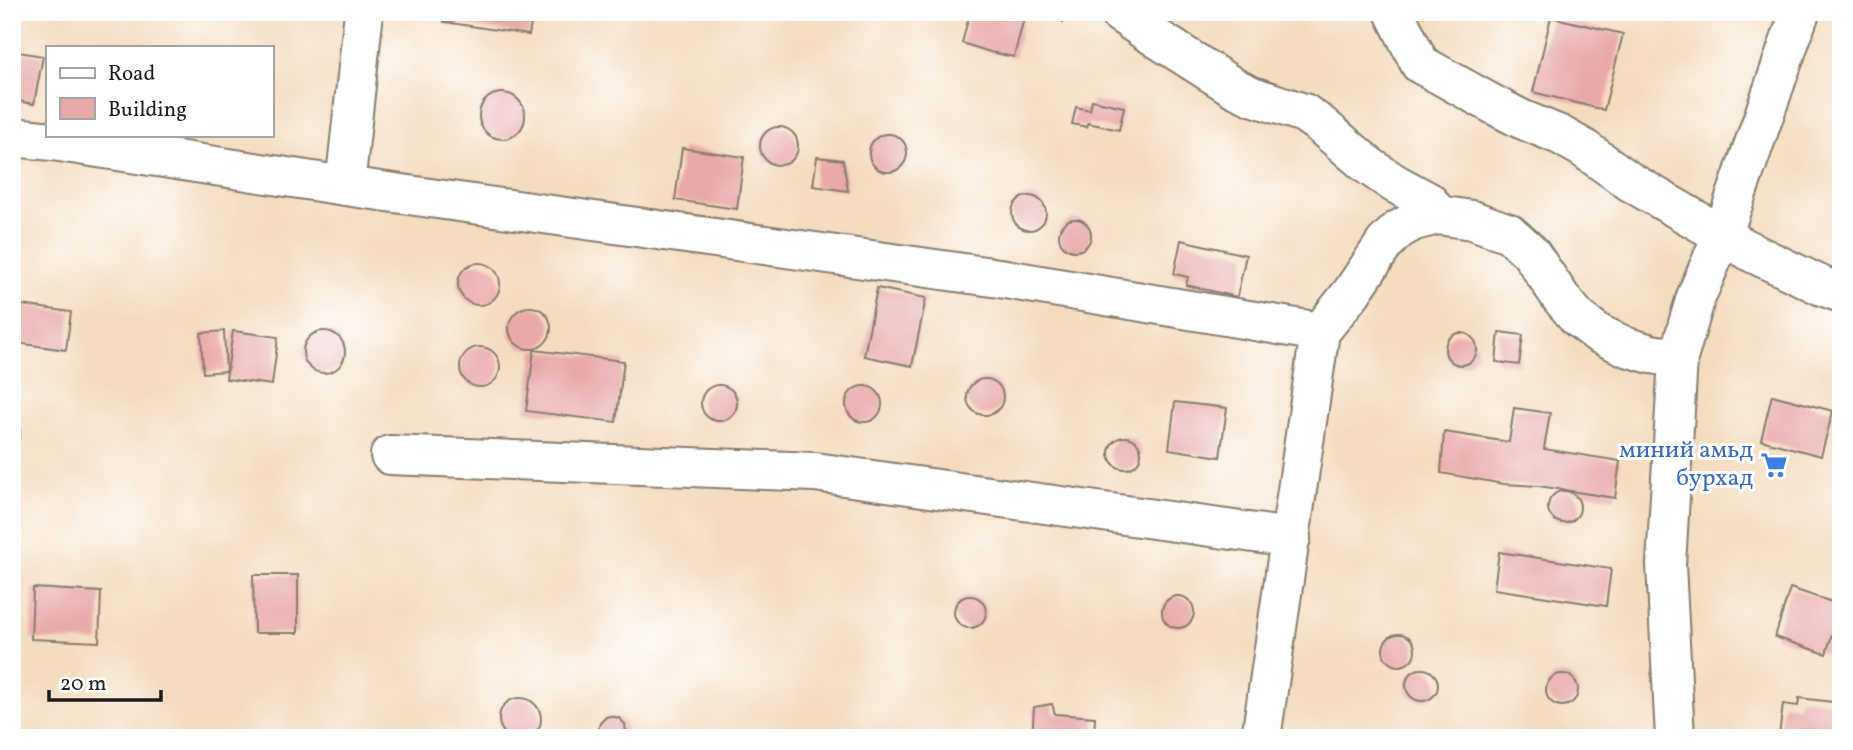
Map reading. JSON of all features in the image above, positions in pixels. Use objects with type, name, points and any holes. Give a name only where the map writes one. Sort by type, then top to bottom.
[{"type":"street","points":[[345,186],[364,12]]},
{"type":"street","points":[[1118,12],[1235,88],[1304,113],[1321,124],[1369,166],[1429,202],[1438,215]]},
{"type":"street","points":[[1394,12],[1420,64],[1503,110],[1583,148],[1629,181],[1753,253],[1841,293]]},
{"type":"street","points":[[1675,738],[1666,565],[1678,358],[1696,297],[1722,236],[1800,12]]},
{"type":"street","points":[[12,137],[999,278],[1320,332]]},
{"type":"street","points":[[1261,738],[1320,332],[1352,292],[1385,243],[1398,230],[1438,215],[1472,220],[1509,233],[1530,252],[1578,318],[1600,334],[1627,347],[1678,358]]},
{"type":"street","points":[[390,456],[815,472],[1291,538]]},
{"type":"building","points":[[445,12],[533,12],[529,35],[444,22]]},
{"type":"building","points":[[970,12],[1000,12],[1024,18],[1014,57],[962,43]]},
{"type":"building","points":[[1072,12],[1074,19],[1063,22],[1060,13]]},
{"type":"building","points":[[1551,17],[1623,34],[1604,110],[1533,92]]},
{"type":"building","points":[[12,51],[43,56],[34,104],[12,100]]},
{"type":"building","points":[[502,93],[518,100],[525,116],[518,132],[502,139],[486,132],[479,116],[486,100]]},
{"type":"building","points":[[1092,100],[1124,107],[1119,130],[1088,123],[1087,127],[1072,124],[1076,107],[1090,110]]},
{"type":"building","points":[[779,127],[792,133],[798,146],[792,159],[779,165],[766,159],[760,146],[766,133]]},
{"type":"building","points":[[888,134],[901,140],[907,153],[901,166],[888,172],[875,166],[869,153],[875,140]]},
{"type":"building","points":[[682,148],[744,157],[737,209],[675,200]]},
{"type":"building","points":[[817,157],[843,160],[848,191],[813,186]]},
{"type":"building","points":[[1029,196],[1041,201],[1046,213],[1041,225],[1029,230],[1017,225],[1012,213],[1017,201]]},
{"type":"building","points":[[1075,219],[1086,224],[1091,235],[1086,246],[1075,251],[1064,246],[1059,235],[1064,224]]},
{"type":"building","points":[[1181,240],[1246,255],[1237,297],[1186,285],[1188,277],[1174,274]]},
{"type":"building","points":[[479,263],[494,269],[500,284],[494,299],[479,305],[464,299],[458,284],[464,269]]},
{"type":"building","points":[[877,288],[926,298],[912,366],[864,356]]},
{"type":"building","points":[[22,305],[71,312],[66,350],[17,343]]},
{"type":"building","points":[[530,307],[545,313],[551,328],[545,343],[530,349],[515,343],[509,328],[515,313]]},
{"type":"building","points":[[224,331],[226,371],[203,373],[201,333]]},
{"type":"building","points":[[233,331],[278,337],[272,385],[226,379]]},
{"type":"building","points":[[324,331],[339,337],[345,352],[339,367],[324,373],[309,367],[303,352],[309,337]]},
{"type":"building","points":[[1499,332],[1523,335],[1519,365],[1496,362]]},
{"type":"building","points":[[1461,333],[1472,338],[1477,349],[1472,360],[1461,365],[1450,360],[1445,349],[1450,338]]},
{"type":"building","points":[[480,347],[488,348],[494,353],[499,359],[499,375],[494,381],[488,386],[480,387],[472,386],[466,381],[461,375],[460,367],[461,359],[466,353],[472,348]]},
{"type":"building","points":[[534,350],[624,361],[616,422],[526,411]]},
{"type":"building","points":[[985,379],[998,384],[1003,397],[998,410],[985,415],[972,410],[967,397],[972,384]]},
{"type":"building","points":[[719,385],[732,390],[737,403],[732,416],[719,421],[706,416],[701,403],[706,390]]},
{"type":"building","points":[[864,386],[877,391],[882,404],[877,417],[864,422],[851,417],[846,404],[851,391]]},
{"type":"building","points":[[1772,395],[1833,411],[1821,456],[1761,440]]},
{"type":"building","points":[[1175,402],[1227,408],[1220,457],[1169,449]]},
{"type":"building","points":[[1514,408],[1550,413],[1544,449],[1620,461],[1615,498],[1441,473],[1444,432],[1509,442]]},
{"type":"building","points":[[12,416],[20,425],[20,432],[19,439],[12,448]]},
{"type":"building","points":[[1125,437],[1136,442],[1141,453],[1136,464],[1125,469],[1114,464],[1109,453],[1114,442]]},
{"type":"building","points":[[1564,491],[1575,496],[1580,507],[1575,518],[1564,523],[1553,518],[1548,507],[1553,496]]},
{"type":"building","points":[[1499,552],[1611,569],[1606,606],[1494,589]]},
{"type":"building","points":[[253,575],[298,575],[298,633],[254,633]]},
{"type":"building","points":[[33,588],[101,592],[99,642],[31,639]]},
{"type":"building","points":[[1790,588],[1841,605],[1826,654],[1775,637]]},
{"type":"building","points":[[970,596],[981,601],[986,612],[981,623],[970,628],[959,623],[954,612],[959,601]]},
{"type":"building","points":[[1178,596],[1189,601],[1194,612],[1189,623],[1178,628],[1167,623],[1162,612],[1167,601]]},
{"type":"building","points":[[1399,634],[1410,639],[1415,650],[1410,661],[1399,666],[1388,661],[1383,650],[1388,639]]},
{"type":"building","points":[[1422,669],[1433,674],[1438,685],[1433,696],[1422,701],[1411,696],[1406,685],[1411,674]]},
{"type":"building","points":[[1562,674],[1573,679],[1578,690],[1573,701],[1562,706],[1551,701],[1546,690],[1551,679]]},
{"type":"building","points":[[520,698],[535,704],[541,719],[535,734],[520,740],[505,734],[499,719],[505,704]]},
{"type":"building","points":[[1799,698],[1841,703],[1841,738],[1779,736],[1783,704],[1798,706]]},
{"type":"building","points":[[1052,704],[1055,714],[1095,717],[1094,738],[1032,738],[1034,707]]},
{"type":"building","points":[[610,716],[619,718],[625,724],[624,738],[600,736],[600,723]]},
{"type":"place","name":"миний амьд бурхад","points":[[1774,465]]}]
